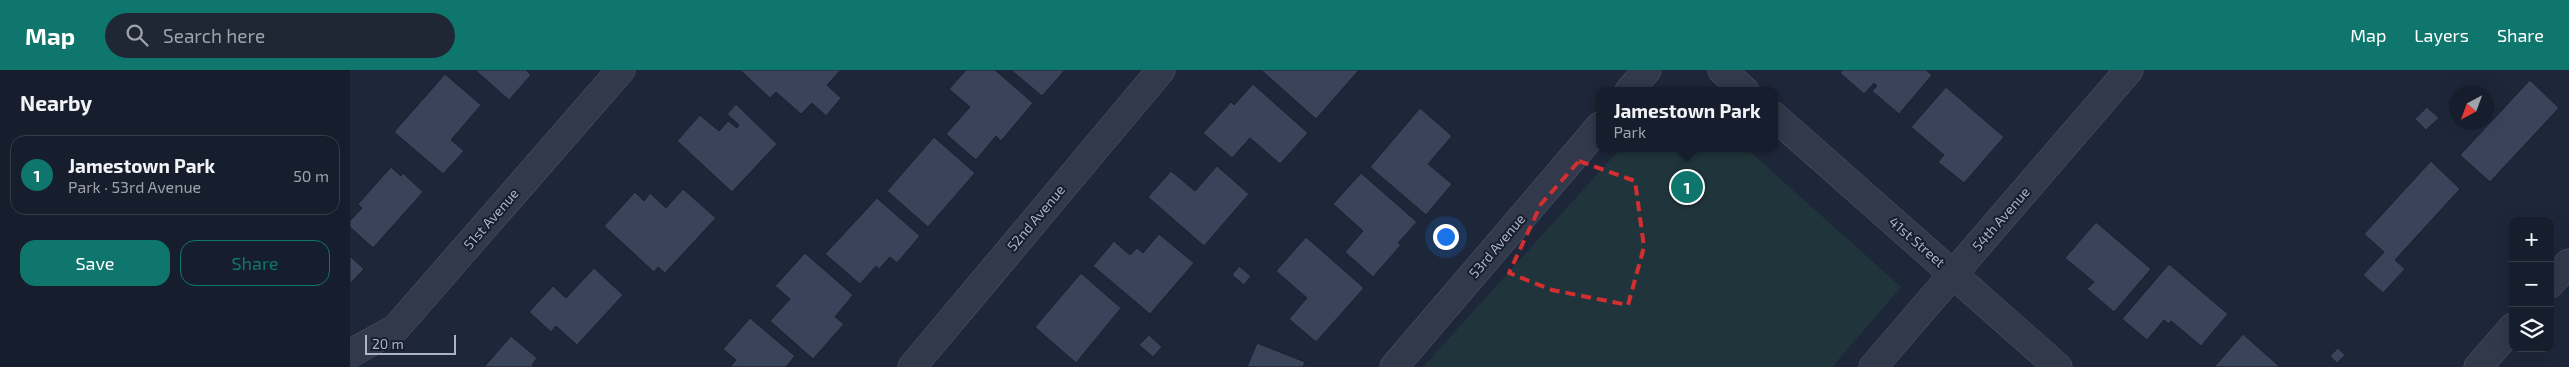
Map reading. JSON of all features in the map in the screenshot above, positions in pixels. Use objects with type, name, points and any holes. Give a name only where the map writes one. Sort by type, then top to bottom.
[{"type":"street","name":"51st Avenue","points":[[350,354],[396,328],[621,70]]},
{"type":"street","name":"52nd Avenue","points":[[912,367],[1160,70]]},
{"type":"street","points":[[1632,87],[1647,70]]},
{"type":"street","points":[[1722,70],[1741,87]]},
{"type":"street","name":"54th Avenue","points":[[1873,367],[2129,70]]},
{"type":"street","name":"41st Street","points":[[1778,120],[2058,367]]},
{"type":"street","name":"53rd Avenue","points":[[1394,367],[1596,131]]},
{"type":"street","points":[[2554,280],[2569,263]]},
{"type":"street","points":[[2478,367],[2509,332]]},
{"type":"highlighted area","points":[[1579,161],[1635,181],[1644,247],[1628,305],[1552,290],[1509,273],[1541,204]]},
{"type":"green space","points":[[1617,152],[1750,152],[1901,287],[1832,367],[1423,367]]},
{"type":"building","points":[[475,70],[526,70],[531,75],[509,100]]},
{"type":"building","points":[[740,70],[841,70],[827,85],[841,98],[826,116],[812,103],[801,114],[776,92],[770,98]]},
{"type":"building","points":[[966,70],[995,70],[1033,103],[1001,141],[996,136],[976,160],[946,134],[970,107],[949,89]]},
{"type":"building","points":[[1011,70],[1065,70],[1042,96]]},
{"type":"building","points":[[1261,70],[1359,70],[1316,119]]},
{"type":"building","points":[[1842,70],[1926,70],[1932,75],[1899,114],[1872,91],[1877,86],[1874,83],[1864,94],[1840,73]]},
{"type":"building","points":[[445,74],[481,105],[451,140],[464,151],[443,174],[394,132]]},
{"type":"building","points":[[2530,80],[2559,108],[2490,182],[2460,155],[2483,130],[2494,130],[2494,119]]},
{"type":"building","points":[[1253,84],[1308,133],[1280,164],[1250,138],[1232,158],[1203,133],[1231,102],[1234,105]]},
{"type":"building","points":[[1946,87],[2004,137],[1964,183],[1938,162],[1944,155],[1911,127]]},
{"type":"building","points":[[736,104],[777,144],[732,192],[677,141],[700,115],[719,131],[728,121],[737,128],[739,125],[727,114]]},
{"type":"building","points":[[2427,107],[2439,118],[2426,130],[2415,119]]},
{"type":"building","points":[[1420,108],[1452,136],[1428,164],[1452,184],[1426,215],[1370,167]]},
{"type":"building","points":[[934,137],[975,173],[928,227],[887,191]]},
{"type":"building","points":[[2431,161],[2460,189],[2395,260],[2405,269],[2383,293],[2363,275],[2384,252],[2364,234]]},
{"type":"building","points":[[1217,166],[1249,194],[1204,246],[1148,197],[1171,171],[1195,191]]},
{"type":"building","points":[[391,167],[401,176],[403,173],[423,192],[373,248],[350,227],[350,221],[362,208],[358,204]]},
{"type":"building","points":[[1361,173],[1417,222],[1398,243],[1401,245],[1373,277],[1345,252],[1363,231],[1333,204]]},
{"type":"building","points":[[683,189],[716,218],[665,273],[658,267],[654,272],[604,226],[635,192],[644,201],[650,193],[666,208]]},
{"type":"building","points":[[877,198],[920,236],[897,263],[890,257],[879,269],[876,266],[860,284],[825,254]]},
{"type":"building","points":[[2096,222],[2151,269],[2114,312],[2087,289],[2094,282],[2065,258]]},
{"type":"building","points":[[1159,234],[1194,263],[1150,314],[1093,266],[1114,241],[1130,255],[1137,248],[1143,253]]},
{"type":"building","points":[[1306,237],[1364,288],[1316,342],[1289,319],[1307,298],[1276,271]]},
{"type":"building","points":[[805,253],[853,295],[835,317],[844,324],[813,359],[770,321],[790,299],[775,286]]},
{"type":"building","points":[[350,256],[364,269],[350,284]]},
{"type":"building","points":[[2169,264],[2228,314],[2201,346],[2171,321],[2169,324],[2164,320],[2147,340],[2122,319]]},
{"type":"building","points":[[1239,266],[1251,276],[1244,285],[1232,275]]},
{"type":"building","points":[[594,268],[623,295],[577,345],[556,326],[551,332],[529,312],[553,286],[566,298]]},
{"type":"building","points":[[1081,273],[1121,308],[1076,363],[1035,327]]},
{"type":"building","points":[[750,318],[795,356],[786,367],[730,367],[736,360],[723,349]]},
{"type":"building","points":[[2243,334],[2280,367],[2214,367]]},
{"type":"building","points":[[1149,335],[1162,347],[1153,357],[1139,345]]},
{"type":"building","points":[[511,336],[537,358],[532,365],[535,367],[484,367]]},
{"type":"building","points":[[1257,343],[1305,362],[1303,367],[1247,367]]},
{"type":"building","points":[[2338,348],[2345,355],[2337,363],[2330,356]]},
{"type":"place","name":"Jamestown Park","points":[[1687,187]]}]
